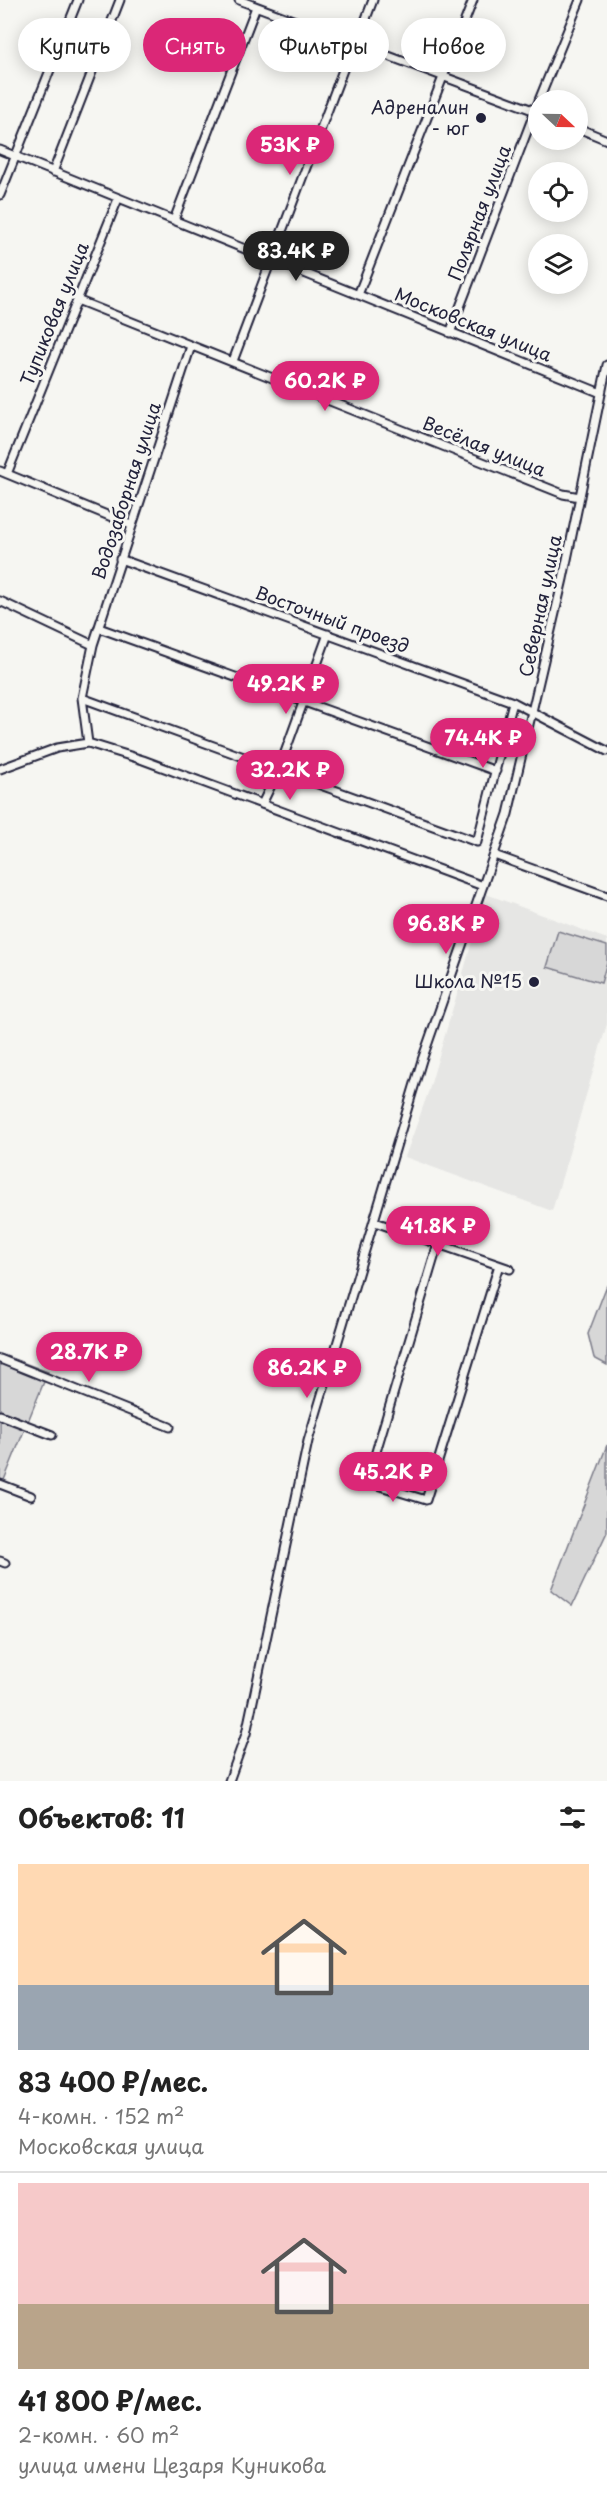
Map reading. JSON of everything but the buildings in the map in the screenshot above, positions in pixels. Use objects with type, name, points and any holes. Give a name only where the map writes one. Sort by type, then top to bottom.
[{"type":"street","points":[[0,195],[78,0]]},
{"type":"street","points":[[53,172],[120,0]]},
{"type":"street","points":[[239,0],[285,18]]},
{"type":"street","points":[[366,18],[373,0]]},
{"type":"street","points":[[358,295],[473,0]]},
{"type":"street","name":"Полярная улица","points":[[544,90],[580,0]]},
{"type":"street","points":[[174,220],[256,7]]},
{"type":"street","points":[[389,57],[442,77],[528,103]]},
{"type":"street","points":[[233,361],[344,72]]},
{"type":"street","name":"Полярная улица","points":[[450,333],[528,132]]},
{"type":"street","points":[[588,132],[607,140]]},
{"type":"street","name":"Московская улица","points":[[0,150],[601,393]]},
{"type":"street","name":"Тупиковая улица","points":[[3,472],[78,300],[118,199]]},
{"type":"street","name":"Весёлая улица","points":[[78,300],[563,494],[580,497]]},
{"type":"street","name":"Водозаборная улица","points":[[88,743],[82,698],[93,645],[191,346]]},
{"type":"street","name":"Северная улица","points":[[229,1781],[246,1734],[308,1441],[353,1284],[375,1222],[391,1157],[432,1032],[508,814],[534,711],[607,365]]},
{"type":"street","points":[[3,472],[131,525]]},
{"type":"street","name":"Восточный проезд","points":[[120,559],[513,702],[607,751]]},
{"type":"street","points":[[0,601],[93,645]]},
{"type":"street","points":[[99,628],[496,771]]},
{"type":"street","points":[[262,804],[279,769],[328,634]]},
{"type":"street","points":[[82,698],[477,842],[513,702]]},
{"type":"street","points":[[0,769],[57,748],[88,743],[143,760],[483,886]]},
{"type":"street","points":[[494,855],[607,896]]},
{"type":"street","points":[[375,1222],[510,1269]]},
{"type":"street","points":[[438,1244],[368,1482],[426,1500],[499,1265]]},
{"type":"street","points":[[0,1359],[170,1427]]},
{"type":"street","points":[[0,1414],[52,1435]]},
{"type":"street","points":[[0,1484],[31,1496]]},
{"type":"shaded area","name":"Школа №15","points":[[486,894],[607,939],[607,1024],[552,1211],[405,1157],[429,1090]]},
{"type":"shaded area","points":[[558,931],[607,946],[607,962],[601,983],[547,967]]},
{"type":"shaded area","points":[[607,1285],[607,1365],[594,1358],[588,1334]]},
{"type":"shaded area","points":[[0,1354],[48,1372],[0,1490]]},
{"type":"shaded area","points":[[607,1445],[607,1532],[572,1606],[551,1590]]},
{"type":"place","name":"Адреналин - юг","points":[[481,118]]},
{"type":"place","name":"Школа №15","points":[[534,982]]}]
